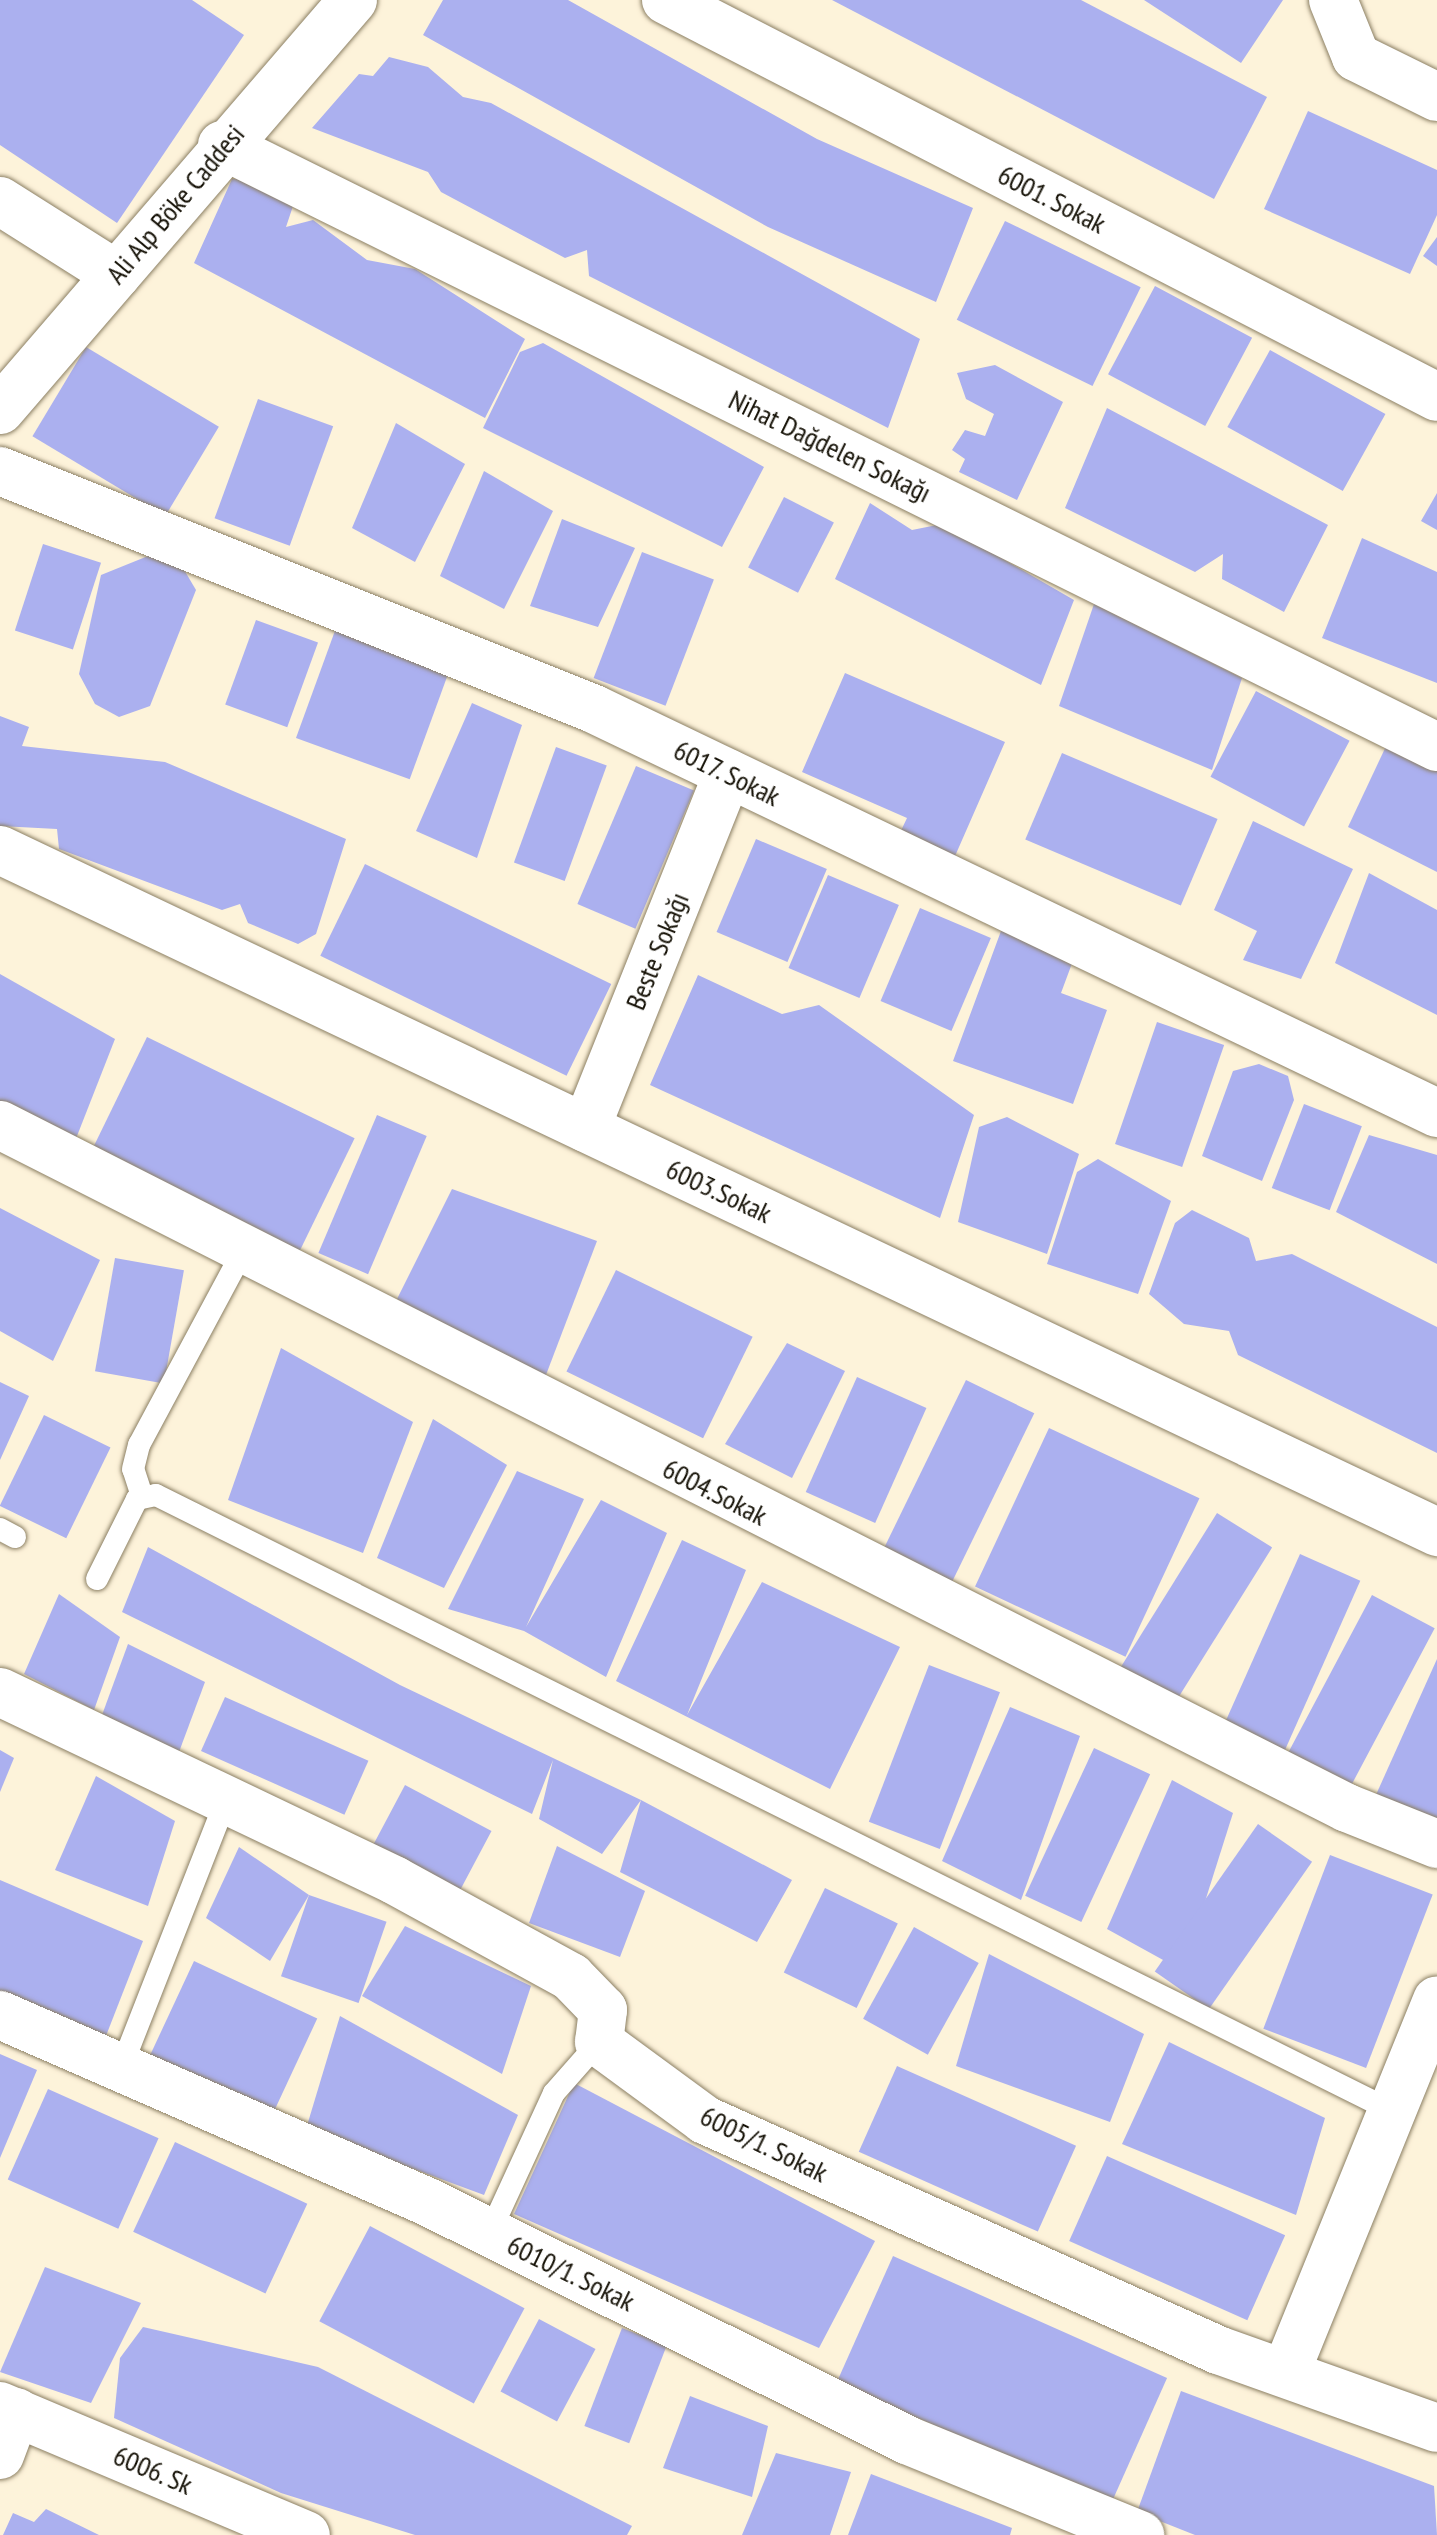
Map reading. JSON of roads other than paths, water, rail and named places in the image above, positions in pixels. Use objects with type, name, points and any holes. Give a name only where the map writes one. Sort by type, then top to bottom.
[{"type":"street","name":"Ali Alp Böke Caddesi","points":[[0,410],[222,145],[353,0]]},
{"type":"street","name":"6001. Sokak","points":[[666,0],[1437,397]]},
{"type":"street","points":[[1332,0],[1356,57],[1437,97]]},
{"type":"street","name":"Nihat Dağdelen Sokağı","points":[[222,145],[1437,748]]},
{"type":"street","points":[[0,201],[117,275]]},
{"type":"street","name":"6017. Sokak","points":[[0,471],[594,709],[1437,1113]]},
{"type":"street","name":"Beste Sokağı","points":[[586,1128],[728,773]]},
{"type":"street","name":"6003.Sokak","points":[[0,850],[1437,1532]]},
{"type":"street","name":"6004.Sokak","points":[[0,1125],[241,1254],[1346,1808],[1437,1844]]},
{"type":"street","points":[[0,1692],[571,1977],[603,2010],[599,2042]]},
{"type":"street","points":[[1286,2372],[1437,2000]]},
{"type":"street","name":"6010/1. Sokak","points":[[0,2015],[490,2232],[907,2440],[1140,2535]]},
{"type":"street","name":"6005/1. Sokak","points":[[599,2042],[705,2120],[1286,2372],[1437,2428]]},
{"type":"street","name":"6006. Sk","points":[[5,2424],[306,2535]]},
{"type":"lane","points":[[97,1578],[142,1496],[135,1456],[241,1254]]},
{"type":"lane","points":[[142,1496],[1392,2111]]},
{"type":"lane","points":[[121,2068],[225,1803]]},
{"type":"lane","points":[[490,2232],[554,2093],[599,2042]]}]
